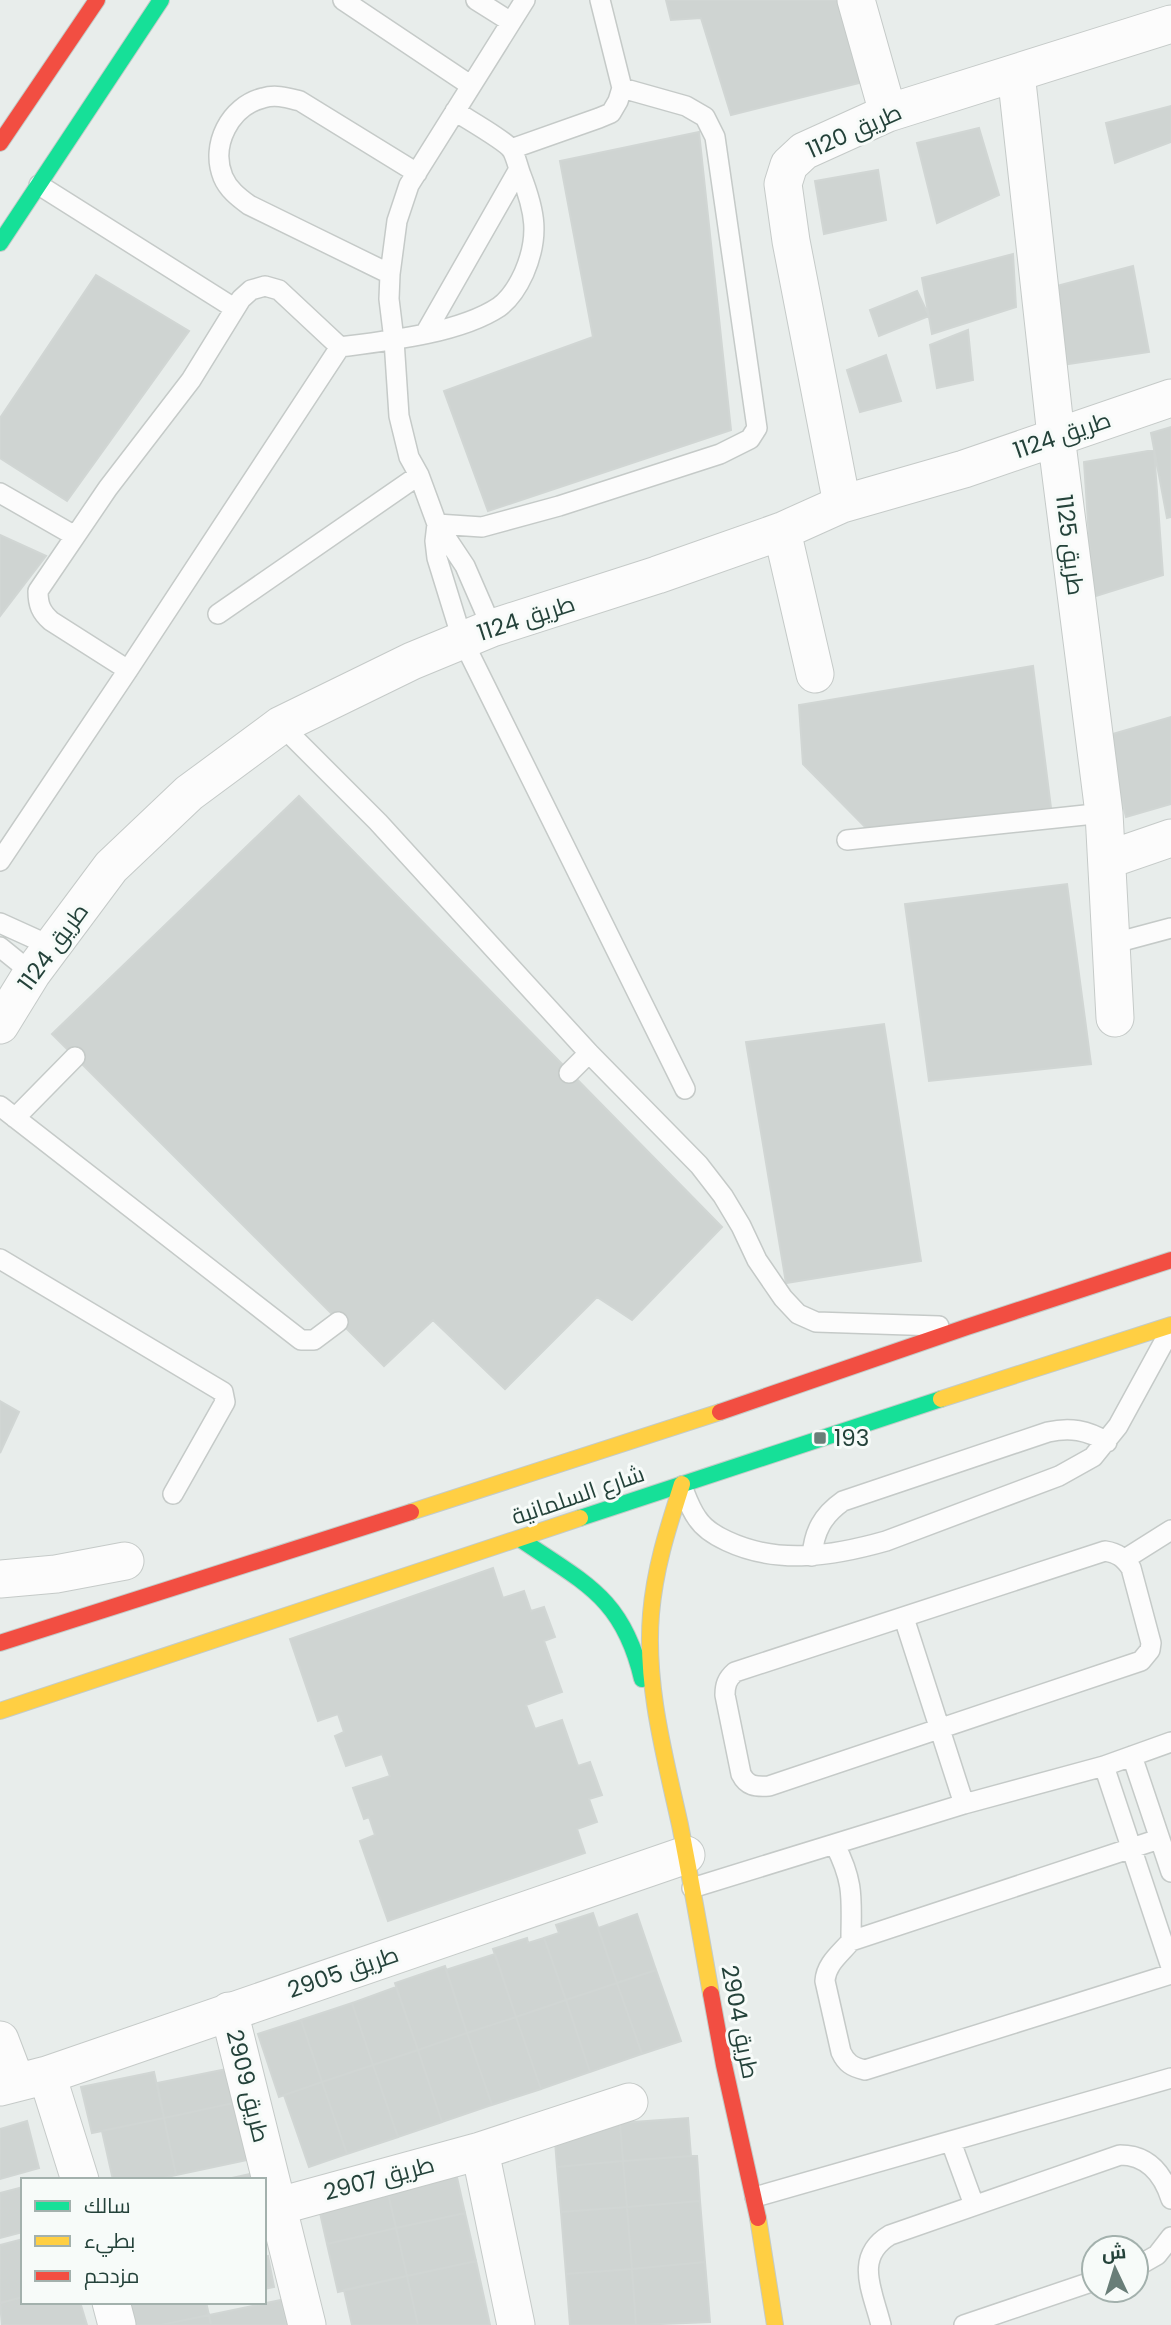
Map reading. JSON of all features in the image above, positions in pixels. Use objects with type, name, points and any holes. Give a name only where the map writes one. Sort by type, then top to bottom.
[{"type":"main road","points":[[0,143],[97,0]]},
{"type":"main road","points":[[0,243],[161,0]]},
{"type":"main road","name":"شارع السلمانية","points":[[0,1643],[677,1427],[1171,1260]]},
{"type":"main road","name":"شارع السلمانية","points":[[0,1711],[682,1484],[1171,1327]]},
{"type":"main road","name":"طريق 2904","points":[[682,1484],[658,1561],[651,1616],[652,1672],[659,1727],[689,1871],[724,2065],[755,2197],[775,2325]]},
{"type":"main road","name":"طريق 2904","points":[[520,1539],[608,1603],[626,1632],[639,1665],[645,1698],[659,1727]]},
{"type":"street","points":[[856,0],[888,113]]},
{"type":"street","name":"طريق 1120","points":[[842,504],[791,241],[783,184],[789,165],[804,151],[888,113],[1171,24]]},
{"type":"street","name":"طريق 1125","points":[[1016,73],[1056,436],[1104,813],[1115,1018]]},
{"type":"street","name":"طريق 1124","points":[[0,1025],[43,960],[111,867],[189,793],[281,725],[412,661],[477,634],[782,531],[842,504],[964,470],[1171,398]]},
{"type":"street","points":[[782,531],[814,674]]},
{"type":"street","points":[[1107,860],[1171,838]]},
{"type":"street","points":[[0,1578],[56,1574],[125,1561]]},
{"type":"street","name":"طريق 2905","points":[[21,2081],[229,2011],[689,1871]]},
{"type":"street","name":"طريق 2909","points":[[229,2011],[307,2325]]},
{"type":"street","points":[[0,2040],[79,2178]]},
{"type":"street","name":"طريق 2907","points":[[279,2206],[480,2151],[629,2102]]},
{"type":"street","points":[[480,2151],[516,2325]]},
{"type":"street","points":[[112,2304],[117,2325]]},
{"type":"lane","points":[[343,0],[470,85]]},
{"type":"lane","points":[[476,0],[511,22]]},
{"type":"lane","points":[[477,634],[465,566],[437,524],[419,475],[409,457],[398,416],[389,299],[390,274],[397,221],[409,185],[524,0]]},
{"type":"lane","points":[[512,149],[611,113],[622,88],[600,0]]},
{"type":"lane","points":[[437,524],[482,527],[559,506],[720,454],[750,439],[757,428],[715,137],[705,117],[686,106],[622,88]]},
{"type":"lane","points":[[390,274],[248,205],[233,192],[223,176],[219,157],[221,137],[230,120],[244,106],[262,98],[282,96],[300,101],[417,173]]},
{"type":"lane","points":[[128,670],[51,621],[43,614],[38,603],[38,592],[108,488],[191,380],[234,308],[251,290],[265,286],[279,290],[340,346],[394,340],[476,318],[501,306],[520,283],[535,242],[534,213],[512,149],[455,111]]},
{"type":"lane","points":[[426,332],[519,169]]},
{"type":"lane","points":[[39,185],[234,308]]},
{"type":"lane","points":[[0,861],[340,346]]},
{"type":"lane","points":[[218,614],[419,475]]},
{"type":"lane","points":[[0,493],[75,536]]},
{"type":"lane","points":[[437,524],[437,558],[477,634],[685,1088]]},
{"type":"lane","points":[[281,725],[377,822],[589,1054],[699,1165],[723,1196],[758,1260],[783,1298],[798,1314],[816,1322],[967,1327]]},
{"type":"lane","points":[[847,840],[1104,813]]},
{"type":"lane","points":[[0,923],[43,960]]},
{"type":"lane","points":[[1111,944],[1171,928]]},
{"type":"lane","points":[[0,947],[43,960]]},
{"type":"lane","points":[[569,1073],[589,1054]]},
{"type":"lane","points":[[75,1057],[8,1112],[301,1340],[314,1340],[338,1322]]},
{"type":"lane","points":[[0,1259],[223,1392],[225,1402],[173,1493]]},
{"type":"lane","points":[[682,1484],[697,1520],[714,1535],[747,1550],[788,1556],[812,1556],[886,1541],[1059,1476],[1093,1457],[1107,1442],[1171,1327]]},
{"type":"lane","points":[[812,1556],[817,1529],[824,1517],[843,1501],[1048,1432],[1080,1430],[1107,1442]]},
{"type":"lane","points":[[1125,1559],[1171,1530]]},
{"type":"lane","points":[[1094,1553],[1116,1553],[1125,1559],[1131,1568],[1150,1636],[1150,1650],[1134,1664],[769,1786],[752,1786],[745,1781],[741,1774],[725,1695],[725,1686],[735,1672],[1094,1553]]},
{"type":"lane","points":[[904,1618],[964,1804]]},
{"type":"lane","points":[[689,1871],[835,1845],[964,1804],[1104,1766],[1171,1742]]},
{"type":"lane","points":[[1132,1756],[1167,1855],[1132,1849],[851,1941],[831,1963],[825,1981],[845,2062],[865,2070],[1171,1973]]},
{"type":"lane","points":[[1104,1766],[1171,1967]]},
{"type":"lane","points":[[835,1845],[850,1881],[853,1902],[851,1941]]},
{"type":"lane","points":[[755,2197],[1171,2078]]},
{"type":"lane","points":[[951,2142],[974,2205]]},
{"type":"lane","points":[[881,2325],[867,2269],[872,2251],[879,2241],[890,2235],[1120,2155],[1140,2157],[1150,2162],[1162,2178],[1171,2199]]},
{"type":"lane","points":[[1150,2259],[1157,2255],[1171,2237]]},
{"type":"lane","points":[[964,2325],[1080,2286]]},
{"type":"building","points":[[666,0],[843,0],[867,81],[731,115],[701,18],[671,20]]},
{"type":"building","points":[[1171,106],[1171,142],[1115,163],[1106,123]]},
{"type":"building","points":[[979,128],[999,195],[937,223],[917,143]]},
{"type":"building","points":[[699,132],[731,430],[488,511],[444,391],[593,337],[560,161]]},
{"type":"building","points":[[878,170],[886,220],[824,234],[815,181]]},
{"type":"building","points":[[1013,254],[1016,307],[932,334],[922,278]]},
{"type":"building","points":[[1133,266],[1149,352],[1068,364],[1053,287]]},
{"type":"building","points":[[96,275],[189,331],[67,501],[0,458],[0,418]]},
{"type":"building","points":[[917,291],[929,316],[879,336],[870,310]]},
{"type":"building","points":[[968,330],[973,380],[937,388],[930,345]]},
{"type":"building","points":[[886,355],[901,401],[860,412],[847,370]]},
{"type":"building","points":[[1171,427],[1171,517],[1167,518],[1151,433]]},
{"type":"building","points":[[1154,450],[1163,575],[1093,597],[1084,462]]},
{"type":"building","points":[[0,535],[46,556],[0,616]]},
{"type":"building","points":[[1033,666],[1051,808],[871,833],[803,764],[799,705]]},
{"type":"building","points":[[1171,717],[1171,804],[1126,817],[1106,736]]},
{"type":"building","points":[[299,796],[722,1227],[632,1320],[597,1297],[505,1389],[433,1320],[384,1366],[52,1034]]},
{"type":"building","points":[[1067,884],[1091,1064],[929,1081],[905,904]]},
{"type":"building","points":[[884,1024],[921,1261],[786,1283],[746,1042]]},
{"type":"building","points":[[0,1401],[19,1412],[0,1453]]},
{"type":"building","points":[[493,1568],[503,1598],[524,1591],[531,1611],[544,1607],[555,1637],[544,1641],[562,1692],[526,1705],[535,1729],[562,1720],[578,1766],[590,1762],[602,1795],[589,1799],[597,1822],[577,1829],[585,1853],[388,1921],[360,1841],[375,1835],[369,1817],[364,1819],[353,1788],[390,1776],[382,1754],[346,1766],[335,1736],[344,1732],[338,1714],[318,1721],[290,1639]]},
{"type":"building","points":[[593,1913],[617,1983],[566,2000],[544,1938],[559,1933],[556,1925]]},
{"type":"building","points":[[637,1914],[656,1970],[617,1983],[598,1928]]},
{"type":"building","points":[[527,1938],[528,1943],[544,1938],[566,2000],[516,2017],[493,1949]]},
{"type":"building","points":[[495,1954],[516,2017],[467,2033],[446,1970]]},
{"type":"building","points":[[445,1966],[467,2033],[418,2050],[395,1983]]},
{"type":"building","points":[[656,1970],[681,2041],[642,2054],[617,1983]]},
{"type":"building","points":[[617,1983],[642,2054],[590,2072],[566,2000]]},
{"type":"building","points":[[396,1987],[418,2050],[373,2065],[352,2003]]},
{"type":"building","points":[[566,2000],[590,2072],[541,2089],[516,2017]]},
{"type":"building","points":[[352,2003],[373,2065],[322,2082],[301,2020]]},
{"type":"building","points":[[516,2017],[541,2089],[492,2105],[467,2033]]},
{"type":"building","points":[[301,2020],[322,2082],[279,2097],[258,2034]]},
{"type":"building","points":[[467,2033],[492,2105],[442,2122],[418,2050]]},
{"type":"building","points":[[418,2050],[442,2122],[398,2137],[373,2065]]},
{"type":"building","points":[[373,2065],[398,2137],[347,2154],[322,2082]]},
{"type":"building","points":[[227,2069],[234,2103],[164,2118],[157,2083]]},
{"type":"building","points":[[154,2072],[164,2118],[92,2133],[81,2087]]},
{"type":"building","points":[[322,2082],[347,2154],[309,2167],[284,2095]]},
{"type":"building","points":[[234,2103],[247,2160],[176,2175],[164,2118]]},
{"type":"building","points":[[164,2118],[176,2175],[163,2178],[113,2178],[102,2131]]},
{"type":"building","points":[[688,2118],[691,2156],[623,2161],[620,2123]]},
{"type":"building","points":[[27,2121],[39,2168],[0,2179],[0,2129]]},
{"type":"building","points":[[620,2123],[623,2161],[557,2167],[554,2128]]},
{"type":"building","points":[[697,2156],[700,2201],[627,2207],[623,2161]]},
{"type":"building","points":[[623,2161],[627,2207],[561,2212],[557,2167]]},
{"type":"building","points":[[456,2173],[465,2213],[396,2228],[387,2189]]},
{"type":"building","points":[[250,2174],[251,2178],[232,2178]]},
{"type":"building","points":[[21,2188],[21,2233],[0,2238],[0,2193]]},
{"type":"building","points":[[387,2189],[396,2228],[327,2244],[318,2204]]},
{"type":"building","points":[[700,2201],[705,2262],[632,2269],[627,2207]]},
{"type":"building","points":[[627,2207],[632,2269],[566,2274],[561,2212]]},
{"type":"building","points":[[465,2213],[476,2261],[407,2276],[396,2228]]},
{"type":"building","points":[[396,2228],[407,2276],[338,2292],[327,2244]]},
{"type":"building","points":[[21,2240],[21,2298],[0,2303],[0,2245]]},
{"type":"building","points":[[266,2256],[274,2287],[266,2289]]},
{"type":"building","points":[[476,2261],[490,2325],[418,2325],[407,2276]]},
{"type":"building","points":[[705,2262],[710,2322],[636,2325],[632,2269]]},
{"type":"building","points":[[632,2269],[636,2325],[570,2325],[566,2274]]},
{"type":"building","points":[[407,2276],[418,2325],[352,2325],[344,2290]]},
{"type":"building","points":[[21,2298],[21,2304],[81,2304],[87,2325],[2,2325],[0,2303]]},
{"type":"building","points":[[281,2300],[287,2325],[211,2325],[209,2315]]},
{"type":"building","points":[[129,2304],[206,2304],[209,2315],[161,2325],[134,2325]]},
{"type":"building","points":[[209,2315],[211,2325],[161,2325]]},
{"type":"traffic: fast","points":[[0,243],[161,0]]},
{"type":"traffic: fast","points":[[580,1518],[941,1399]]},
{"type":"traffic: fast","points":[[520,1539],[582,1581],[612,1610],[634,1651],[642,1679]]},
{"type":"traffic: slow","points":[[941,1399],[1171,1325]]},
{"type":"traffic: slow","points":[[411,1512],[720,1412]]},
{"type":"traffic: slow","points":[[682,1484],[656,1580],[651,1614],[651,1667],[658,1721],[711,1994]]},
{"type":"traffic: slow","points":[[0,1711],[580,1518]]},
{"type":"traffic: slow","points":[[758,2218],[775,2325]]},
{"type":"traffic: jam","points":[[0,143],[97,0]]},
{"type":"traffic: jam","points":[[720,1412],[1171,1260]]},
{"type":"traffic: jam","points":[[0,1643],[411,1512]]},
{"type":"traffic: jam","points":[[711,1994],[758,2218]]},
{"type":"place","name":"193","points":[[820,1438]]}]
